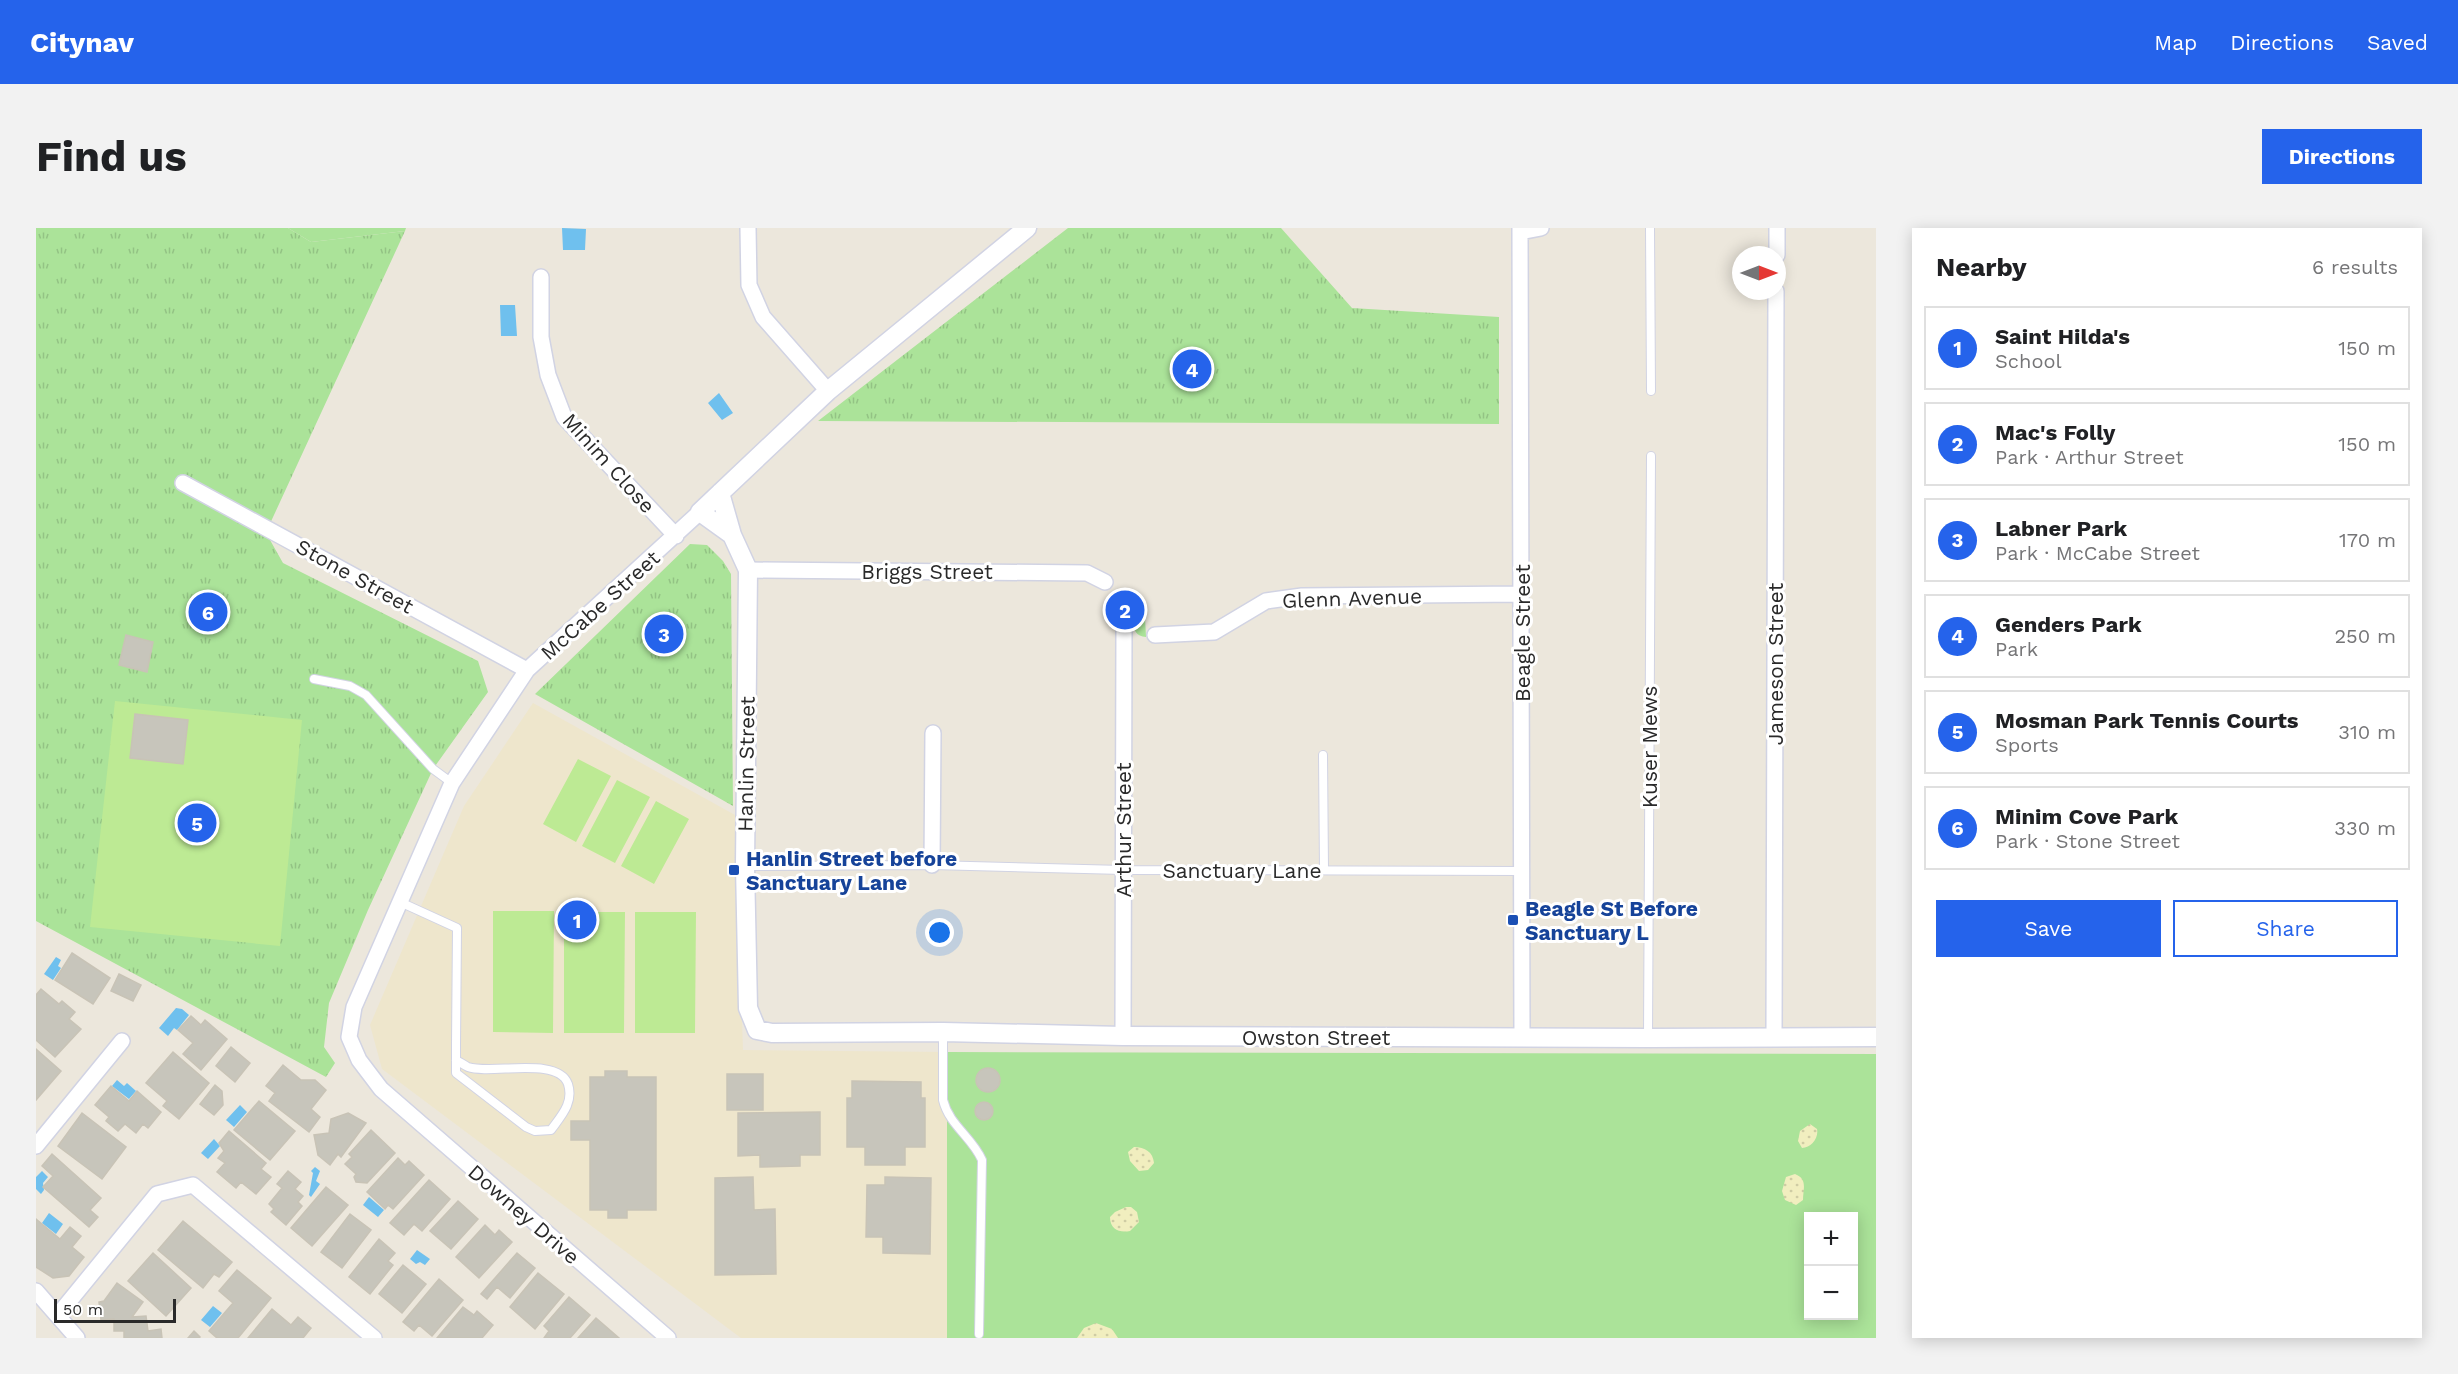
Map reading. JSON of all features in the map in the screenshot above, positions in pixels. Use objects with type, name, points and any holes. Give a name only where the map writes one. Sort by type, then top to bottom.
[{"type":"street","points":[[748,228],[749,285],[762,317],[828,391]]},
{"type":"street","name":"McCabe Street","points":[[381,1089],[359,1060],[349,1037],[354,1007],[452,783],[527,670],[676,536],[828,391],[1027,228]]},
{"type":"street","points":[[1520,230],[1541,228]]},
{"type":"street","points":[[1777,246],[1778,228]]},
{"type":"street","name":"Beagle Street","points":[[1520,230],[1522,1037]]},
{"type":"street","name":"Minim Close","points":[[541,278],[541,337],[548,375],[564,417],[676,536]]},
{"type":"street","name":"Jameson Street","points":[[1774,1037],[1776,300]]},
{"type":"street","name":"Stone Street","points":[[183,483],[527,670]]},
{"type":"street","name":"Hanlin Street","points":[[720,493],[732,535],[748,570],[745,866],[748,1008],[757,1030]]},
{"type":"street","name":"Hanlin Street","points":[[700,512],[732,535]]},
{"type":"street","name":"Briggs Street","points":[[748,570],[1087,573],[1105,582]]},
{"type":"street","name":"Glenn Avenue","points":[[1155,635],[1214,632],[1266,601],[1302,596],[1521,594]]},
{"type":"street","name":"Arthur Street","points":[[1123,1036],[1124,625]]},
{"type":"street","points":[[932,865],[933,733]]},
{"type":"street","name":"Owston Street","points":[[757,1030],[772,1034],[943,1032],[1123,1036],[1648,1038],[1876,1036]]},
{"type":"street","points":[[36,1146],[122,1041]]},
{"type":"street","name":"Downey Drive","points":[[381,1089],[668,1338]]},
{"type":"street","points":[[58,1315],[157,1194],[193,1185],[375,1338]]},
{"type":"street","points":[[36,1291],[77,1338]]},
{"type":"lane","points":[[1650,228],[1651,391]]},
{"type":"lane","name":"Kuser Mews","points":[[1648,1038],[1651,456]]},
{"type":"lane","points":[[314,680],[350,686],[366,695],[434,769],[452,783]]},
{"type":"lane","points":[[1323,755],[1324,870]]},
{"type":"lane","name":"Sanctuary Lane","points":[[745,866],[932,865],[1123,870],[1522,871]]},
{"type":"lane","points":[[400,902],[457,928],[456,1060],[456,1073],[535,1131],[551,1130],[567,1108],[569,1089],[566,1080],[554,1070],[469,1068],[456,1060]]},
{"type":"lane","points":[[943,1032],[945,1110],[982,1160],[978,1334]]},
{"type":"shaded area","points":[[533,703],[735,815],[743,1050],[947,1052],[947,1338],[741,1338],[382,1069],[370,1025],[464,806]]},
{"type":"green space","points":[[36,228],[288,228],[311,242],[405,231],[268,528],[270,540],[283,563],[478,661],[488,692],[433,769],[368,910],[329,1003],[324,1047],[335,1063],[326,1077],[36,921]]},
{"type":"green space","points":[[288,228],[406,228],[405,231],[311,242]]},
{"type":"green space","points":[[1068,228],[1281,228],[1352,308],[1499,317],[1499,424],[818,421]]},
{"type":"green space","points":[[690,544],[707,545],[723,561],[731,574],[733,806],[535,694]]},
{"type":"green space","points":[[1117,591],[1125,592],[1145,617],[1146,637],[1136,632],[1133,621],[1117,622],[1107,599]]},
{"type":"green space","points":[[115,701],[302,720],[280,946],[90,927]]},
{"type":"green space","points":[[578,759],[611,776],[576,842],[543,824]]},
{"type":"green space","points":[[617,780],[650,797],[615,863],[582,846]]},
{"type":"green space","points":[[656,801],[689,819],[654,884],[621,866]]},
{"type":"green space","points":[[493,911],[554,911],[553,1033],[493,1032]]},
{"type":"green space","points":[[564,912],[625,912],[624,1033],[564,1033]]},
{"type":"green space","points":[[635,912],[696,912],[695,1033],[635,1033]]},
{"type":"green space","points":[[947,1052],[1876,1054],[1876,1338],[947,1338]]},
{"type":"sand","points":[[1810,1124],[1817,1129],[1816,1139],[1802,1148],[1798,1141],[1800,1131]]},
{"type":"sand","points":[[1134,1147],[1145,1149],[1152,1156],[1154,1163],[1148,1170],[1139,1171],[1130,1161],[1128,1152]]},
{"type":"sand","points":[[1795,1174],[1802,1179],[1804,1185],[1803,1200],[1796,1205],[1785,1200],[1782,1191],[1786,1177]]},
{"type":"sand","points":[[1126,1207],[1131,1207],[1137,1212],[1139,1222],[1130,1231],[1119,1231],[1112,1225],[1110,1217]]},
{"type":"sand","points":[[1096,1323],[1112,1329],[1118,1338],[1077,1338],[1084,1328]]},
{"type":"water","points":[[562,228],[586,229],[585,250],[563,250]]},
{"type":"water","points":[[500,305],[515,305],[517,336],[501,336]]},
{"type":"water","points":[[719,393],[733,413],[722,420],[708,403]]},
{"type":"water","points":[[56,957],[61,960],[58,966],[61,968],[53,980],[44,974]]},
{"type":"water","points":[[176,1008],[182,1009],[189,1015],[177,1030],[174,1028],[168,1036],[159,1028]]},
{"type":"water","points":[[117,1080],[124,1086],[127,1083],[136,1091],[129,1099],[112,1086]]},
{"type":"water","points":[[240,1105],[247,1112],[234,1127],[226,1120]]},
{"type":"water","points":[[214,1139],[220,1146],[208,1159],[201,1153]]},
{"type":"water","points":[[315,1167],[320,1171],[316,1181],[320,1184],[311,1197],[309,1195],[313,1173],[311,1171]]},
{"type":"water","points":[[42,1171],[48,1177],[43,1183],[44,1190],[41,1194],[36,1189],[36,1177]]},
{"type":"water","points":[[369,1197],[384,1210],[378,1217],[363,1205]]},
{"type":"water","points":[[49,1213],[63,1224],[56,1234],[42,1223]]},
{"type":"water","points":[[417,1250],[430,1259],[425,1265],[420,1262],[416,1264],[410,1259]]},
{"type":"water","points":[[213,1306],[222,1313],[210,1327],[201,1320]]},
{"type":"building","points":[[126,635],[153,642],[147,672],[119,665]]},
{"type":"building","points":[[135,714],[188,720],[183,764],[130,758]]},
{"type":"building","points":[[72,953],[110,978],[93,1004],[55,980]]},
{"type":"building","points":[[119,974],[141,985],[133,1001],[111,991]]},
{"type":"building","points":[[41,989],[59,1004],[62,1001],[75,1012],[69,1019],[81,1029],[55,1057],[36,1040],[36,995]]},
{"type":"building","points":[[191,1016],[201,1025],[205,1020],[227,1039],[201,1070],[183,1054],[193,1043],[178,1030]]},
{"type":"building","points":[[231,1047],[250,1063],[235,1082],[216,1066]]},
{"type":"building","points":[[36,1049],[61,1071],[36,1100]]},
{"type":"building","points":[[173,1052],[209,1083],[179,1119],[163,1106],[167,1101],[146,1083]]},
{"type":"building","points":[[283,1065],[301,1080],[315,1080],[326,1090],[311,1109],[320,1117],[309,1132],[269,1101],[275,1093],[266,1086]]},
{"type":"building","points":[[988,1068],[996,1072],[1000,1080],[996,1088],[988,1092],[980,1088],[976,1080],[980,1072]]},
{"type":"building","points":[[605,1071],[627,1071],[627,1077],[656,1077],[656,1210],[627,1210],[627,1218],[608,1218],[608,1210],[590,1210],[590,1140],[571,1140],[571,1121],[590,1121],[590,1077],[605,1077]]},
{"type":"building","points":[[727,1074],[763,1074],[763,1110],[727,1110]]},
{"type":"building","points":[[852,1081],[921,1082],[921,1098],[925,1098],[925,1147],[905,1147],[905,1165],[865,1165],[865,1147],[847,1147],[847,1098],[852,1098]]},
{"type":"building","points":[[215,1085],[222,1091],[223,1105],[214,1115],[200,1104]]},
{"type":"building","points":[[111,1086],[129,1101],[137,1091],[161,1112],[148,1128],[143,1124],[136,1133],[125,1124],[118,1131],[106,1121],[109,1117],[95,1105]]},
{"type":"building","points":[[259,1101],[295,1131],[270,1160],[234,1130]]},
{"type":"building","points":[[980,1102],[988,1102],[993,1107],[991,1118],[980,1120],[975,1115],[975,1107]]},
{"type":"building","points":[[820,1112],[820,1155],[800,1155],[800,1166],[760,1167],[760,1155],[738,1156],[738,1113]]},
{"type":"building","points":[[82,1113],[126,1147],[102,1179],[58,1146]]},
{"type":"building","points":[[348,1113],[366,1123],[341,1157],[338,1154],[330,1165],[318,1155],[314,1135],[329,1133],[331,1119]]},
{"type":"building","points":[[371,1130],[395,1153],[367,1183],[356,1182],[354,1177],[356,1174],[345,1164],[352,1157],[349,1154]]},
{"type":"building","points":[[229,1131],[266,1163],[261,1169],[271,1177],[256,1194],[241,1182],[236,1188],[217,1172],[225,1163],[218,1158],[224,1151],[219,1143]]},
{"type":"building","points":[[52,1154],[101,1198],[90,1210],[98,1217],[89,1227],[43,1187],[53,1176],[42,1166]]},
{"type":"building","points":[[398,1158],[405,1165],[409,1161],[424,1175],[393,1209],[388,1205],[385,1209],[367,1192]]},
{"type":"building","points":[[288,1171],[301,1182],[295,1189],[303,1196],[298,1202],[302,1206],[286,1225],[271,1212],[274,1209],[269,1204],[282,1188],[277,1184]]},
{"type":"building","points":[[753,1177],[754,1210],[775,1209],[776,1274],[715,1275],[715,1178]]},
{"type":"building","points":[[885,1177],[931,1178],[930,1254],[883,1253],[883,1237],[866,1237],[867,1185],[885,1185]]},
{"type":"building","points":[[429,1180],[450,1199],[422,1231],[414,1224],[404,1235],[390,1223]]},
{"type":"building","points":[[326,1187],[348,1205],[312,1246],[291,1228]]},
{"type":"building","points":[[458,1201],[478,1219],[451,1249],[430,1231]]},
{"type":"building","points":[[350,1214],[371,1230],[342,1268],[321,1252]]},
{"type":"building","points":[[36,1219],[60,1239],[70,1227],[81,1236],[72,1247],[84,1257],[69,1276],[53,1278],[36,1267]]},
{"type":"building","points":[[183,1221],[232,1262],[219,1277],[214,1274],[203,1288],[158,1250]]},
{"type":"building","points":[[485,1225],[495,1235],[499,1230],[512,1242],[479,1278],[456,1257]]},
{"type":"building","points":[[379,1239],[395,1253],[388,1261],[393,1265],[370,1294],[349,1277]]},
{"type":"building","points":[[153,1253],[191,1288],[166,1316],[128,1281]]},
{"type":"building","points":[[517,1253],[535,1268],[510,1298],[497,1287],[487,1299],[481,1294]]},
{"type":"building","points":[[403,1265],[426,1284],[402,1313],[379,1294]]},
{"type":"building","points":[[237,1270],[271,1298],[238,1338],[217,1338],[209,1331],[233,1303],[219,1291]]},
{"type":"building","points":[[538,1273],[564,1294],[535,1329],[510,1307]]},
{"type":"building","points":[[439,1279],[463,1300],[432,1336],[419,1325],[414,1331],[403,1322]]},
{"type":"building","points":[[117,1283],[143,1302],[132,1317],[146,1316],[148,1331],[161,1329],[162,1338],[124,1338],[124,1331],[114,1331],[114,1319],[101,1320],[99,1302],[104,1301]]},
{"type":"building","points":[[569,1297],[590,1315],[570,1338],[544,1338],[549,1331],[544,1326]]},
{"type":"building","points":[[463,1307],[474,1315],[477,1311],[493,1325],[482,1338],[437,1338]]},
{"type":"building","points":[[272,1309],[291,1325],[298,1317],[311,1328],[303,1338],[248,1338]]},
{"type":"building","points":[[596,1318],[619,1338],[578,1338]]},
{"type":"building","points":[[194,1331],[200,1337],[188,1338]]},
{"type":"place","name":"Genders Park","points":[[1192,369]]},
{"type":"place","name":"Mac's Folly","points":[[1125,610]]},
{"type":"place","name":"Minim Cove Park","points":[[208,612]]},
{"type":"place","name":"Labner Park","points":[[664,634]]},
{"type":"place","name":"Mosman Park Tennis Courts","points":[[197,823]]},
{"type":"place","name":"Hanlin Street before Sanctuary Lane","points":[[734,870]]},
{"type":"place","name":"Saint Hilda's","points":[[577,920]]},
{"type":"place","name":"Beagle St Before Sanctuary L","points":[[1513,920]]}]
